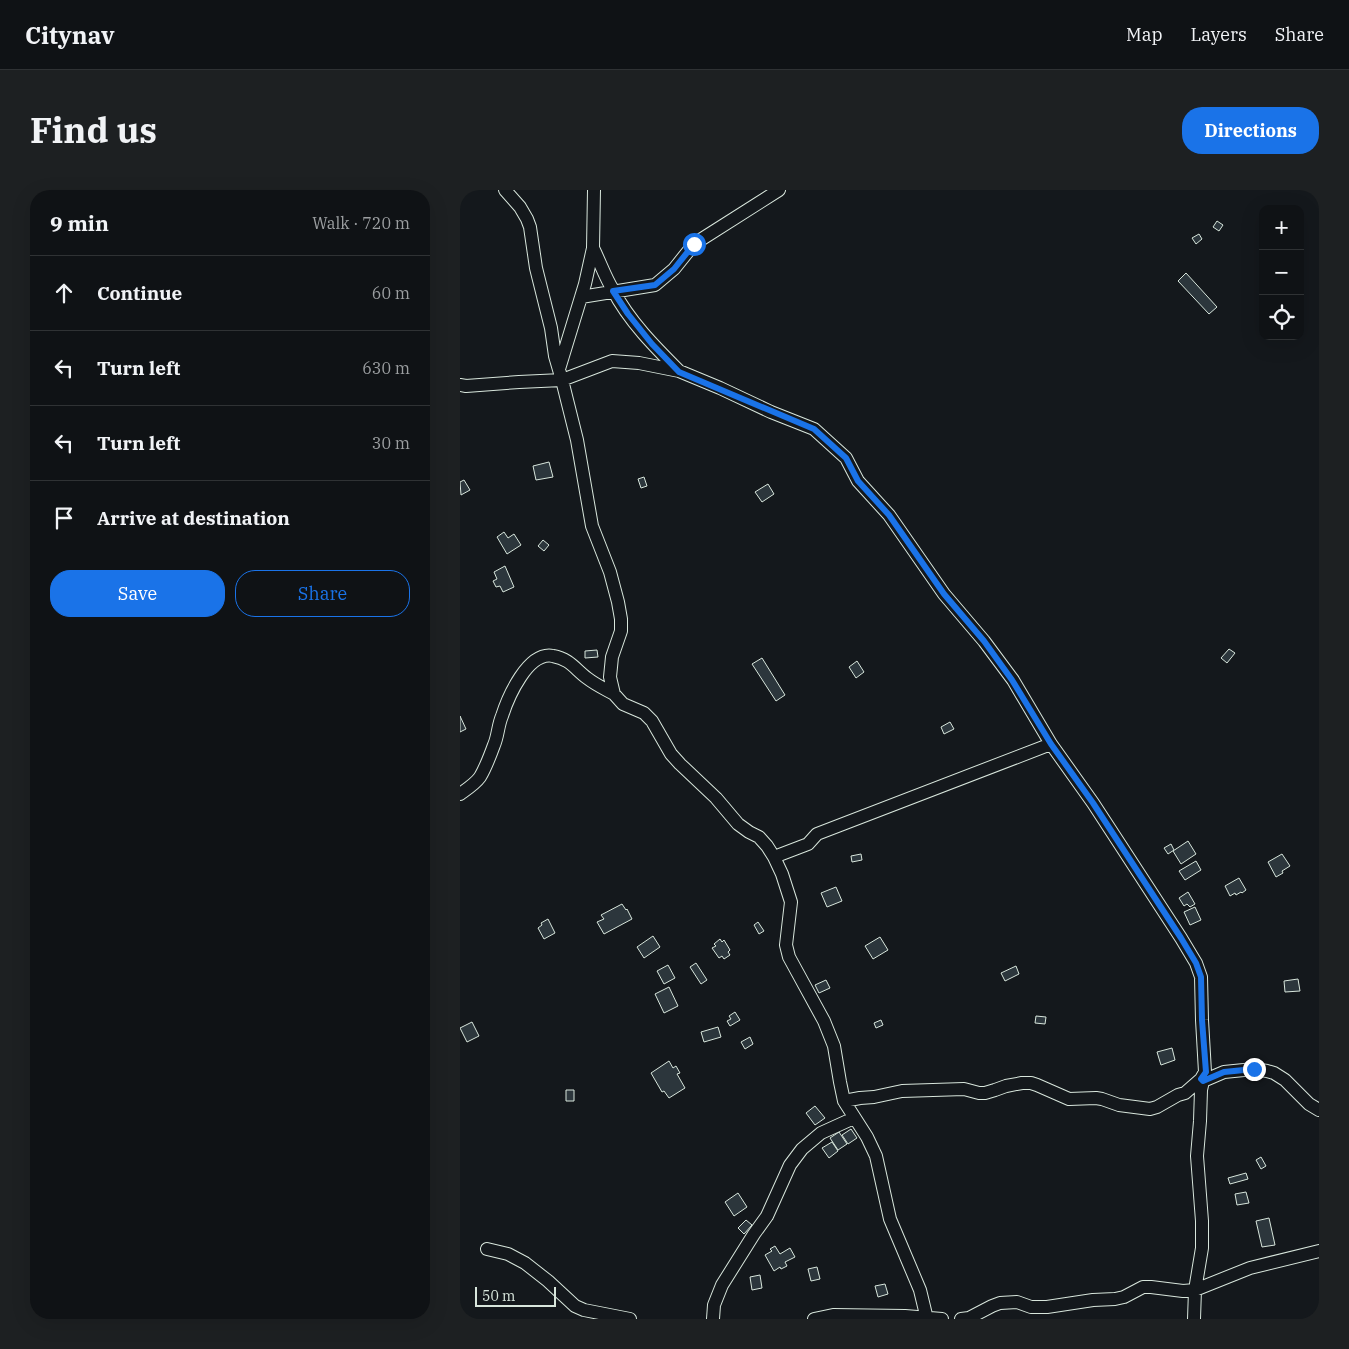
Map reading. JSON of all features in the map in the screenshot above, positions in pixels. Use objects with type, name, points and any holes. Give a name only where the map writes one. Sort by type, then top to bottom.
[{"type":"street","points":[[505,190],[520,207],[530,227],[536,268],[551,328],[555,356],[577,440],[592,526],[610,572],[619,610],[621,631],[612,657],[610,677],[614,694]]},
{"type":"street","points":[[561,374],[593,248],[594,190]]},
{"type":"street","points":[[581,296],[655,285],[674,269],[694,244],[779,190]]},
{"type":"street","points":[[593,248],[613,291],[628,314],[652,344],[679,372]]},
{"type":"street","points":[[460,385],[518,382],[561,374],[612,361],[639,363],[679,372],[814,429],[846,458],[858,481],[889,515],[944,594],[984,641],[1012,680],[1051,744],[1093,803],[1196,963],[1201,977],[1206,1072],[1202,1080],[1197,1156],[1202,1248],[1195,1290],[1194,1319]]},
{"type":"street","points":[[460,794],[480,777],[495,744],[501,716],[515,686],[528,666],[541,657],[551,655],[572,663],[579,672],[614,694],[624,704],[644,713],[652,720],[671,754],[680,764],[716,798],[738,824],[760,837],[774,857],[791,902],[786,945],[789,957],[824,1021],[834,1046],[844,1101],[867,1137],[876,1156],[890,1219],[920,1290],[927,1318]]},
{"type":"street","points":[[774,857],[808,844],[817,834],[1051,744]]},
{"type":"street","points":[[844,1101],[874,1097],[902,1090],[964,1089],[985,1093],[1006,1086],[1030,1083],[1069,1100],[1096,1098],[1119,1105],[1150,1109],[1185,1093],[1202,1080],[1224,1072],[1254,1069],[1274,1073],[1285,1080],[1309,1104],[1319,1110]]},
{"type":"street","points":[[713,1319],[714,1305],[722,1285],[767,1216],[790,1165],[802,1149],[821,1133],[854,1118]]},
{"type":"street","points":[[487,1249],[508,1254],[525,1263],[575,1306],[584,1310],[630,1319]]},
{"type":"street","points":[[961,1319],[969,1318],[1000,1303],[1017,1302],[1031,1307],[1047,1307],[1093,1300],[1115,1299],[1124,1297],[1143,1287],[1183,1291],[1195,1290],[1250,1268],[1319,1252]]},
{"type":"street","points":[[814,1319],[833,1315],[942,1319]]},
{"type":"building","points":[[1217,221],[1223,225],[1219,231],[1213,227]]},
{"type":"building","points":[[1199,234],[1202,239],[1196,244],[1192,238]]},
{"type":"building","points":[[1186,273],[1217,307],[1209,314],[1178,281]]},
{"type":"building","points":[[549,462],[553,477],[536,480],[533,466]]},
{"type":"building","points":[[644,477],[647,486],[641,488],[638,479]]},
{"type":"building","points":[[464,480],[470,490],[461,495],[460,482]]},
{"type":"building","points":[[768,484],[774,494],[762,502],[755,492]]},
{"type":"building","points":[[504,532],[508,538],[514,534],[521,545],[507,554],[497,537]]},
{"type":"building","points":[[543,540],[549,545],[544,551],[538,546]]},
{"type":"building","points":[[505,566],[514,587],[503,592],[500,586],[496,587],[493,581],[497,579],[494,572]]},
{"type":"building","points":[[1229,649],[1235,653],[1227,663],[1221,658]]},
{"type":"building","points":[[597,650],[598,657],[585,658],[585,651]]},
{"type":"building","points":[[762,658],[785,695],[776,701],[752,664]]},
{"type":"building","points":[[857,661],[864,672],[856,678],[849,667]]},
{"type":"building","points":[[460,716],[466,729],[460,732]]},
{"type":"building","points":[[950,722],[954,729],[944,734],[941,727]]},
{"type":"building","points":[[1188,841],[1196,854],[1181,864],[1173,851]]},
{"type":"building","points":[[1171,844],[1174,850],[1168,854],[1164,848]]},
{"type":"building","points":[[861,854],[862,860],[852,862],[851,856]]},
{"type":"building","points":[[1282,854],[1290,866],[1276,877],[1268,862]]},
{"type":"building","points":[[1196,861],[1201,870],[1185,880],[1179,871]]},
{"type":"building","points":[[1239,878],[1246,890],[1230,896],[1225,886]]},
{"type":"building","points":[[836,887],[842,901],[827,907],[821,893]]},
{"type":"building","points":[[1188,892],[1195,904],[1190,907],[1187,904],[1184,906],[1179,898]]},
{"type":"building","points":[[622,904],[632,919],[604,934],[597,922],[604,919],[601,915]]},
{"type":"building","points":[[1195,907],[1201,920],[1190,925],[1184,912]]},
{"type":"building","points":[[548,919],[555,933],[544,939],[538,928],[542,925],[541,923]]},
{"type":"building","points":[[758,922],[764,931],[759,934],[754,925]]},
{"type":"building","points":[[653,936],[660,947],[644,958],[637,947]]},
{"type":"building","points":[[880,937],[888,950],[873,959],[865,946]]},
{"type":"building","points":[[720,939],[722,942],[724,940],[730,950],[728,952],[730,955],[724,959],[722,956],[719,958],[712,948],[716,946],[714,944]]},
{"type":"building","points":[[696,963],[707,980],[701,984],[690,967]]},
{"type":"building","points":[[668,965],[675,978],[664,984],[657,971]]},
{"type":"building","points":[[1016,966],[1019,974],[1005,981],[1001,973]]},
{"type":"building","points":[[1298,979],[1300,991],[1285,992],[1284,981]]},
{"type":"building","points":[[826,980],[830,988],[819,993],[815,985]]},
{"type":"building","points":[[669,987],[678,1006],[664,1013],[655,994]]},
{"type":"building","points":[[735,1012],[740,1020],[730,1026],[727,1021],[731,1019],[729,1016]]},
{"type":"building","points":[[1036,1016],[1046,1017],[1045,1024],[1035,1023]]},
{"type":"building","points":[[881,1020],[883,1025],[876,1028],[874,1023]]},
{"type":"building","points":[[472,1022],[479,1036],[467,1042],[460,1028]]},
{"type":"building","points":[[718,1027],[721,1037],[704,1042],[701,1032]]},
{"type":"building","points":[[750,1037],[753,1044],[745,1049],[741,1042]]},
{"type":"building","points":[[1172,1048],[1175,1060],[1161,1065],[1157,1052]]},
{"type":"building","points":[[669,1061],[673,1068],[676,1066],[680,1073],[677,1074],[685,1088],[669,1098],[664,1091],[662,1092],[651,1073]]},
{"type":"building","points":[[566,1090],[574,1090],[574,1101],[566,1101]]},
{"type":"building","points":[[815,1106],[825,1118],[815,1125],[806,1113]]},
{"type":"building","points":[[851,1129],[857,1138],[848,1144],[842,1135]]},
{"type":"building","points":[[839,1132],[847,1144],[838,1150],[830,1138]]},
{"type":"building","points":[[832,1142],[838,1151],[829,1158],[822,1148]]},
{"type":"building","points":[[1261,1157],[1266,1166],[1261,1169],[1256,1160]]},
{"type":"building","points":[[1246,1173],[1248,1179],[1230,1184],[1228,1178]]},
{"type":"building","points":[[1246,1192],[1249,1203],[1237,1205],[1235,1194]]},
{"type":"building","points":[[738,1193],[747,1207],[734,1216],[725,1202]]},
{"type":"building","points":[[1269,1218],[1275,1245],[1262,1247],[1256,1221]]},
{"type":"building","points":[[746,1220],[752,1225],[744,1234],[738,1228]]},
{"type":"building","points":[[775,1246],[780,1254],[790,1248],[795,1257],[785,1262],[787,1266],[781,1269],[780,1267],[774,1271],[765,1255],[772,1251],[770,1249]]},
{"type":"building","points":[[817,1267],[820,1279],[811,1281],[808,1269]]},
{"type":"building","points":[[760,1275],[762,1288],[752,1290],[750,1277]]},
{"type":"building","points":[[885,1284],[888,1294],[878,1297],[875,1286]]},
{"type":"route","points":[[694,244],[674,269],[655,285],[613,291],[628,314],[652,344],[679,372],[814,429],[846,458],[858,481],[889,515],[944,594],[984,641],[1012,680],[1051,744],[1093,803],[1196,963],[1201,977],[1206,1072],[1201,1079],[1203,1081],[1224,1072],[1254,1069]]}]
